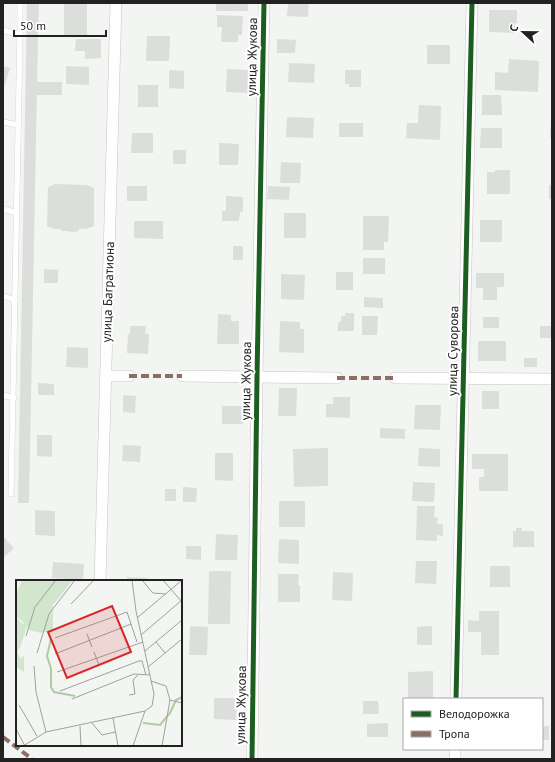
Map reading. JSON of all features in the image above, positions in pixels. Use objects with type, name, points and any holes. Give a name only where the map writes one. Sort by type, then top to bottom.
[{"type":"street","name":"улица Багратиона","points":[[100,580],[116,3]]},
{"type":"street","name":"улица Жукова","points":[[252,759],[264,3]]},
{"type":"street","name":"улица Суворова","points":[[456,698],[472,3]]},
{"type":"street","points":[[106,376],[129,376]]},
{"type":"street","points":[[182,376],[337,378]]},
{"type":"street","points":[[396,378],[551,379]]},
{"type":"lane","points":[[11,494],[14,398],[20,3]]},
{"type":"lane","points":[[3,30],[20,35]]},
{"type":"lane","points":[[3,122],[19,125]]},
{"type":"lane","points":[[3,209],[17,213]]},
{"type":"lane","points":[[3,296],[15,300]]},
{"type":"lane","points":[[3,395],[14,398]]},
{"type":"building","points":[[27,3],[39,3],[37,82],[62,82],[62,95],[37,95],[37,86],[29,503],[18,503]]},
{"type":"building","points":[[64,3],[87,3],[87,35],[64,35]]},
{"type":"building","points":[[216,3],[248,3],[248,11],[216,11]]},
{"type":"building","points":[[288,3],[309,3],[308,17],[287,16]]},
{"type":"building","points":[[489,10],[517,10],[515,33],[489,32]]},
{"type":"building","points":[[217,15],[243,16],[242,35],[238,35],[238,42],[221,42],[222,27],[217,27]]},
{"type":"building","points":[[147,36],[170,36],[169,61],[146,61]]},
{"type":"building","points":[[76,39],[101,39],[101,58],[85,59],[85,51],[75,51]]},
{"type":"building","points":[[277,39],[296,40],[295,53],[277,53]]},
{"type":"building","points":[[427,45],[450,45],[450,64],[427,64]]},
{"type":"building","points":[[509,59],[539,61],[538,92],[495,90],[495,72],[508,73]]},
{"type":"building","points":[[289,63],[315,64],[314,83],[288,82]]},
{"type":"building","points":[[3,66],[10,68],[3,91]]},
{"type":"building","points":[[66,66],[89,67],[89,85],[66,84]]},
{"type":"building","points":[[227,69],[249,70],[248,93],[226,92]]},
{"type":"building","points":[[169,70],[184,71],[184,89],[169,88]]},
{"type":"building","points":[[345,70],[361,70],[361,87],[349,87],[349,84],[345,84]]},
{"type":"building","points":[[138,85],[158,85],[158,107],[138,107]]},
{"type":"building","points":[[482,95],[501,95],[502,115],[482,115]]},
{"type":"building","points":[[419,105],[441,106],[440,140],[406,138],[407,123],[418,123]]},
{"type":"building","points":[[287,117],[314,118],[313,138],[286,137]]},
{"type":"building","points":[[551,117],[552,138],[550,138]]},
{"type":"building","points":[[339,123],[363,123],[363,137],[339,137]]},
{"type":"building","points":[[481,128],[502,128],[502,148],[480,148]]},
{"type":"building","points":[[132,133],[153,133],[153,153],[131,153]]},
{"type":"building","points":[[219,143],[239,144],[238,165],[219,165]]},
{"type":"building","points":[[173,150],[186,150],[186,164],[173,164]]},
{"type":"building","points":[[281,162],[301,163],[300,183],[280,183]]},
{"type":"building","points":[[495,170],[510,170],[510,194],[487,194],[487,172],[495,172]]},
{"type":"building","points":[[55,184],[87,185],[94,188],[94,226],[86,229],[79,229],[79,231],[73,232],[61,231],[61,229],[54,229],[47,226],[48,187]]},
{"type":"building","points":[[549,185],[552,185],[552,199],[549,199]]},
{"type":"building","points":[[127,186],[147,186],[147,201],[127,201]]},
{"type":"building","points":[[268,186],[290,187],[289,200],[267,199]]},
{"type":"building","points":[[226,196],[243,197],[243,212],[240,212],[239,221],[222,221],[222,211],[226,211]]},
{"type":"building","points":[[284,213],[306,213],[306,238],[284,238]]},
{"type":"building","points":[[363,216],[389,216],[388,242],[384,242],[384,250],[363,250]]},
{"type":"building","points":[[480,220],[502,220],[502,242],[480,242]]},
{"type":"building","points":[[134,221],[163,221],[163,239],[134,238]]},
{"type":"building","points":[[233,246],[243,246],[243,260],[233,260]]},
{"type":"building","points":[[363,258],[385,258],[385,274],[363,274]]},
{"type":"building","points":[[44,269],[58,270],[58,283],[44,283]]},
{"type":"building","points":[[336,272],[353,272],[353,290],[336,290]]},
{"type":"building","points":[[476,273],[504,273],[504,287],[497,287],[497,300],[483,300],[483,288],[476,288]]},
{"type":"building","points":[[281,274],[305,275],[304,300],[281,299]]},
{"type":"building","points":[[364,297],[383,298],[383,308],[364,307]]},
{"type":"building","points":[[345,313],[354,313],[354,331],[338,331],[338,322],[341,322],[341,316],[345,316]]},
{"type":"building","points":[[218,314],[231,315],[231,321],[239,321],[239,344],[217,344]]},
{"type":"building","points":[[362,316],[378,316],[377,335],[362,335]]},
{"type":"building","points":[[483,317],[499,317],[499,328],[483,328]]},
{"type":"building","points":[[280,321],[300,322],[300,329],[304,329],[304,353],[279,352]]},
{"type":"building","points":[[130,326],[146,326],[145,334],[149,334],[148,354],[127,353]]},
{"type":"building","points":[[540,326],[552,326],[552,338],[540,338]]},
{"type":"building","points":[[478,341],[506,341],[506,361],[478,361]]},
{"type":"building","points":[[67,347],[88,348],[88,368],[66,367]]},
{"type":"building","points":[[524,358],[537,358],[537,367],[524,367]]},
{"type":"building","points":[[38,383],[54,384],[54,395],[38,395]]},
{"type":"building","points":[[279,388],[297,388],[296,416],[278,416]]},
{"type":"building","points":[[482,391],[499,391],[499,409],[482,409]]},
{"type":"building","points":[[123,395],[136,396],[135,413],[123,412]]},
{"type":"building","points":[[333,397],[350,397],[350,418],[326,417],[326,404],[333,404]]},
{"type":"building","points":[[415,405],[441,405],[440,430],[414,429]]},
{"type":"building","points":[[222,406],[244,406],[243,424],[222,424]]},
{"type":"building","points":[[380,428],[405,429],[405,439],[380,438]]},
{"type":"building","points":[[37,435],[52,435],[52,457],[37,456]]},
{"type":"building","points":[[123,445],[141,446],[140,462],[122,461]]},
{"type":"building","points":[[328,448],[328,486],[294,487],[293,449]]},
{"type":"building","points":[[419,448],[440,449],[440,467],[418,466]]},
{"type":"building","points":[[215,453],[233,453],[233,481],[215,480]]},
{"type":"building","points":[[472,454],[508,454],[508,491],[479,491],[479,477],[484,477],[484,469],[472,469]]},
{"type":"building","points":[[413,482],[435,483],[434,502],[412,501]]},
{"type":"building","points":[[183,487],[197,488],[196,502],[183,502]]},
{"type":"building","points":[[165,489],[176,489],[176,501],[165,501]]},
{"type":"building","points":[[279,501],[305,501],[305,527],[279,527]]},
{"type":"building","points":[[417,506],[435,506],[434,517],[438,518],[437,524],[443,524],[443,536],[437,535],[437,541],[416,540]]},
{"type":"building","points":[[35,510],[55,511],[55,536],[35,535]]},
{"type":"building","points":[[516,528],[522,528],[522,531],[534,531],[534,547],[513,547],[513,531],[516,531]]},
{"type":"building","points":[[216,534],[238,535],[237,560],[215,560]]},
{"type":"building","points":[[3,536],[14,548],[3,558]]},
{"type":"building","points":[[279,539],[299,540],[299,564],[278,563]]},
{"type":"building","points":[[186,546],[201,546],[201,560],[186,559]]},
{"type":"building","points":[[416,561],[437,561],[436,584],[415,583]]},
{"type":"building","points":[[53,562],[84,564],[83,580],[52,578]]},
{"type":"building","points":[[490,566],[510,566],[510,587],[490,587]]},
{"type":"building","points":[[209,571],[231,571],[230,624],[208,624]]},
{"type":"building","points":[[333,572],[353,573],[352,601],[332,600]]},
{"type":"building","points":[[278,574],[299,574],[298,585],[300,585],[300,602],[278,602]]},
{"type":"building","points":[[127,577],[148,578],[148,580],[127,580]]},
{"type":"building","points":[[479,611],[499,611],[499,655],[481,655],[481,632],[468,632],[468,620],[479,621]]},
{"type":"building","points":[[190,626],[208,627],[207,655],[189,655]]},
{"type":"building","points":[[432,626],[432,645],[417,645],[417,627]]},
{"type":"building","points":[[433,671],[433,698],[408,698],[408,672]]},
{"type":"building","points":[[214,698],[237,698],[236,720],[214,719]]},
{"type":"building","points":[[363,701],[378,701],[379,714],[363,714]]},
{"type":"building","points":[[388,723],[388,737],[367,737],[367,724]]},
{"type":"building","points":[[543,726],[549,726],[549,740],[543,740]]},
{"type":"marked path","points":[[129,376],[182,376]]},
{"type":"marked path","points":[[337,378],[395,378]]},
{"type":"marked path","points":[[3,737],[32,759]]},
{"type":"cycle path","points":[[252,759],[264,3]]},
{"type":"cycle path","points":[[456,698],[472,3]]}]
